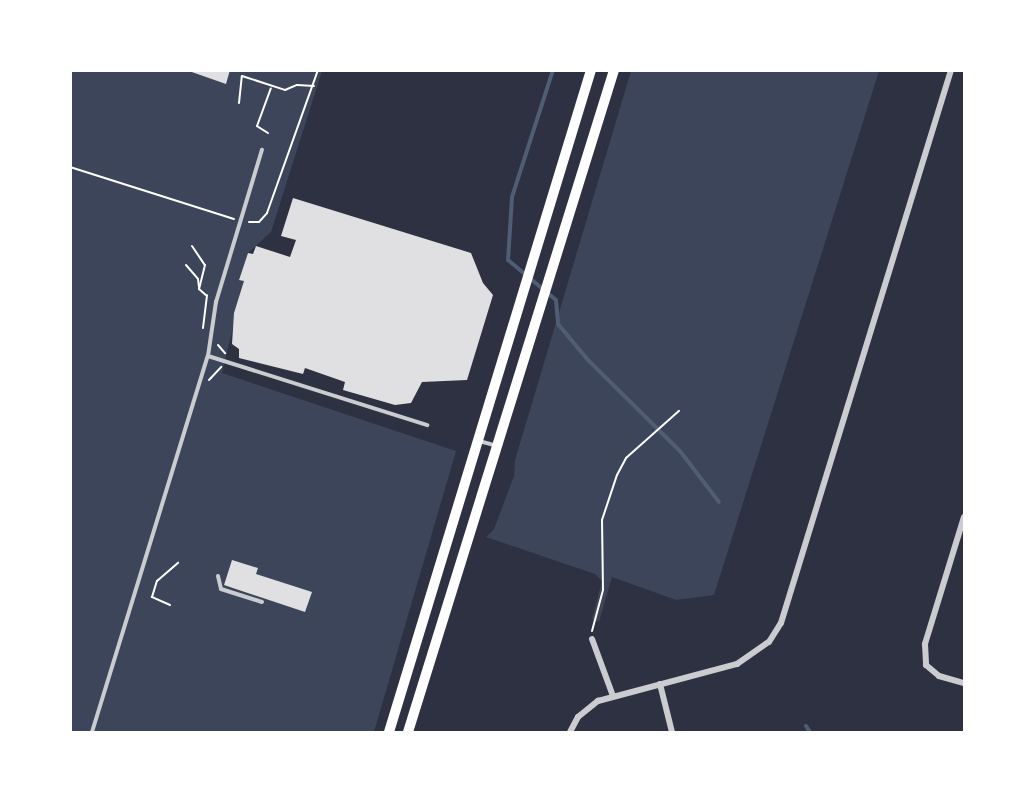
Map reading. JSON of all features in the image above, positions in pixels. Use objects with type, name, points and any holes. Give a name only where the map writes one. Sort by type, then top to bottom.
[{"type":"main road","points":[[389,732],[591,70]]},
{"type":"main road","points":[[408,732],[614,70]]},
{"type":"street","points":[[570,732],[578,717],[597,700],[737,664],[769,642],[781,623],[951,70]]},
{"type":"street","points":[[964,517],[925,644],[926,665],[939,676],[964,683]]},
{"type":"street","points":[[592,639],[613,696]]},
{"type":"street","points":[[660,684],[672,732]]},
{"type":"lane","points":[[92,732],[208,356],[216,302],[262,150]]},
{"type":"lane","points":[[208,356],[427,425]]},
{"type":"lane","points":[[478,440],[497,446]]},
{"type":"lane","points":[[218,576],[221,589],[262,603]]},
{"type":"path","points":[[70,167],[240,221],[260,222],[267,213],[318,70]]},
{"type":"path","points":[[238,103],[242,76],[285,90],[297,85],[314,86]]},
{"type":"path","points":[[268,133],[257,126],[272,87]]},
{"type":"path","points":[[192,246],[205,265],[199,289]]},
{"type":"path","points":[[186,265],[198,279],[199,289],[216,302]]},
{"type":"path","points":[[592,639],[604,580],[602,520],[617,475],[626,458],[670,423],[679,411]]},
{"type":"path","points":[[170,605],[152,597],[157,581],[178,563]]},
{"type":"shaded area","points":[[70,71],[322,71],[271,232],[248,253],[239,279],[244,281],[222,373],[456,451],[374,732],[71,732]]},
{"type":"shaded area","points":[[631,71],[879,71],[714,595],[676,600],[612,577],[599,622],[592,619],[602,581],[595,574],[486,537],[494,529],[514,476],[515,460]]},
{"type":"building","points":[[186,70],[230,70],[226,84]]},
{"type":"building","points":[[293,198],[471,253],[483,283],[493,295],[467,380],[422,382],[411,403],[395,405],[343,390],[345,382],[305,368],[303,374],[239,358],[239,349],[232,344],[234,313],[244,281],[239,280],[248,253],[253,254],[256,246],[290,257],[296,240],[281,236]]},
{"type":"building","points":[[232,560],[258,568],[256,574],[312,592],[305,612],[224,585]]},
{"type":"waterway","points":[[553,70],[512,197],[508,260],[556,300],[558,324],[588,360],[680,451],[719,502]]},
{"type":"waterway","points":[[806,726],[810,732]]}]
